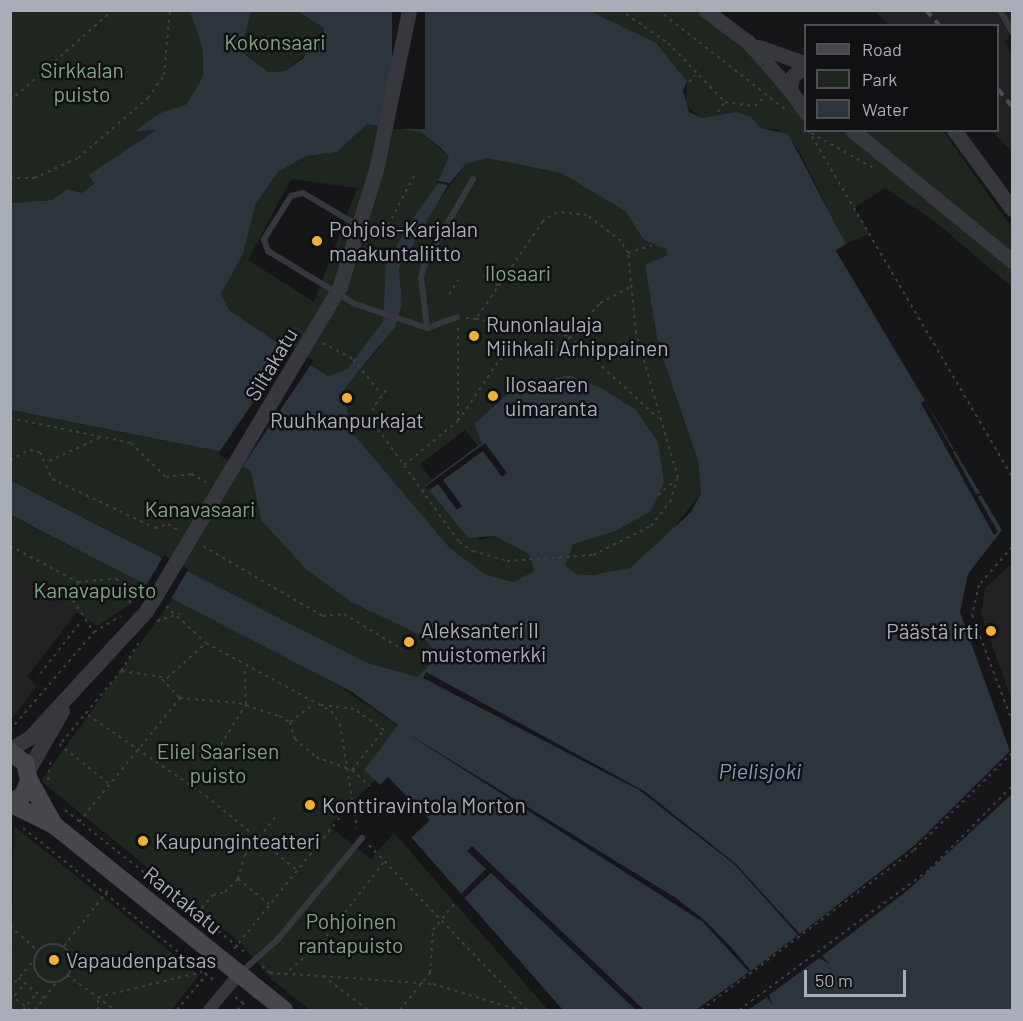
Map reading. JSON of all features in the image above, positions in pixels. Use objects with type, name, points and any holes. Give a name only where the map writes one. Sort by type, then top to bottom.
[{"type":"main road","name":"Rantakatu","points":[[10,751],[29,775],[54,825]]},
{"type":"main road","points":[[11,804],[29,775]]},
{"type":"main road","name":"Rantakatu","points":[[11,804],[54,825],[284,1011]]},
{"type":"street","name":"Siltakatu","points":[[10,751],[29,738],[145,610],[337,293],[366,229],[409,10]]},
{"type":"street","points":[[705,10],[748,42],[790,90],[804,110]]},
{"type":"street","points":[[748,42],[804,63]]},
{"type":"street","points":[[790,90],[792,77],[804,64]]},
{"type":"street","points":[[855,132],[872,143],[1012,261]]},
{"type":"street","points":[[864,132],[872,143]]},
{"type":"street","points":[[955,132],[1012,210]]},
{"type":"street","name":"Siltakatu","points":[[29,775],[72,693]]},
{"type":"street","points":[[210,1011],[239,974]]},
{"type":"lane","points":[[1000,10],[1012,33]]},
{"type":"lane","points":[[427,328],[424,263],[473,179]]},
{"type":"lane","points":[[366,229],[303,193],[291,196],[264,239],[268,251],[337,293],[382,312],[427,328],[457,317]]},
{"type":"lane","points":[[239,974],[277,940],[362,838]]},
{"type":"path","points":[[10,101],[113,10]]},
{"type":"path","points":[[10,178],[34,178],[78,158],[148,98],[164,75],[170,10]]},
{"type":"path","points":[[620,10],[668,43],[695,75],[725,102],[755,106],[767,94]]},
{"type":"path","points":[[658,10],[771,98]]},
{"type":"path","points":[[689,82],[695,75]]},
{"type":"path","points":[[718,112],[725,102]]},
{"type":"path","points":[[809,132],[1012,476]]},
{"type":"path","points":[[366,229],[388,225],[415,174]]},
{"type":"path","points":[[386,390],[373,417],[422,492],[459,542],[507,561],[593,555],[651,526],[670,502],[678,478],[636,333],[628,253],[607,227],[587,215],[557,212],[543,221],[477,319]]},
{"type":"path","points":[[628,253],[653,245]]},
{"type":"path","points":[[483,276],[499,286]]},
{"type":"path","points":[[450,294],[458,280]]},
{"type":"path","points":[[404,465],[458,421],[500,359],[557,351],[600,303],[632,285]]},
{"type":"path","points":[[458,421],[457,317],[569,336],[660,420]]},
{"type":"path","points":[[321,341],[353,358],[382,395]]},
{"type":"path","points":[[10,418],[142,448],[166,477],[191,474],[210,485]]},
{"type":"path","points":[[48,462],[101,437]]},
{"type":"path","points":[[10,460],[30,450],[48,462],[52,479],[155,528],[168,524],[181,533]]},
{"type":"path","points":[[658,495],[678,478]]},
{"type":"path","points":[[422,492],[427,488]]},
{"type":"path","points":[[198,544],[323,616],[344,614],[402,649]]},
{"type":"path","points":[[10,546],[78,582],[116,579],[129,585],[145,610]]},
{"type":"path","points":[[1012,548],[979,585],[972,615],[1012,721]]},
{"type":"path","points":[[78,582],[73,600],[82,620],[94,632]]},
{"type":"path","points":[[129,585],[145,610]]},
{"type":"path","points":[[160,602],[180,614],[206,643],[245,668],[331,711],[340,724],[351,804],[362,838],[527,1011]]},
{"type":"path","points":[[16,728],[94,632],[145,610],[180,614]]},
{"type":"path","points":[[40,674],[82,620]]},
{"type":"path","points":[[52,756],[59,744],[88,715],[122,671],[145,632]]},
{"type":"path","points":[[162,679],[184,668],[206,643]]},
{"type":"path","points":[[217,751],[246,704],[245,668]]},
{"type":"path","points":[[122,671],[162,679],[180,698],[246,704],[290,722]]},
{"type":"path","points":[[79,822],[108,783],[180,698]]},
{"type":"path","points":[[290,722],[314,704],[354,709],[384,730],[352,770]]},
{"type":"path","points":[[88,715],[135,751],[156,759],[298,871]]},
{"type":"path","points":[[290,722],[295,739],[316,757],[352,770],[370,786]]},
{"type":"path","points":[[59,744],[108,783]]},
{"type":"path","points":[[701,1011],[914,850],[1012,753]]},
{"type":"path","points":[[739,1011],[930,868],[1012,786]]},
{"type":"path","points":[[56,803],[238,945],[351,804]]},
{"type":"path","points":[[196,914],[213,895],[225,892],[238,879],[245,855],[275,817]]},
{"type":"path","points":[[16,823],[208,975],[177,1011]]},
{"type":"path","points":[[284,975],[322,942],[384,862]]},
{"type":"path","points":[[238,879],[270,905]]},
{"type":"path","points":[[64,947],[105,893]]},
{"type":"path","points":[[400,1011],[430,973],[438,918],[455,903]]},
{"type":"path","points":[[10,926],[38,950]]},
{"type":"path","points":[[10,988],[34,961],[38,950],[50,943],[64,947],[72,960],[68,975],[57,981],[35,1011]]},
{"type":"path","points":[[34,961],[38,975],[57,981]]},
{"type":"path","points":[[98,997],[203,971]]},
{"type":"path","points":[[270,973],[421,982],[519,1011]]},
{"type":"path","points":[[68,975],[115,1011]]},
{"type":"path","points":[[323,976],[368,1011]]},
{"type":"path","points":[[18,978],[45,998]]},
{"type":"path","points":[[10,1001],[25,983]]},
{"type":"path","points":[[23,1011],[37,993]]},
{"type":"path","points":[[12,996],[30,1011]]},
{"type":"path","points":[[98,997],[98,1011]]},
{"type":"path","points":[[237,1011],[250,999]]},
{"type":"path","points":[[10,1007],[15,1011]]},
{"type":"shaded area","points":[[874,11],[1012,11],[1012,32],[1005,42],[1012,55],[1012,152],[993,132],[999,132],[999,24],[888,24]]},
{"type":"shaded area","points":[[1012,564],[1012,701],[981,614],[985,588]]},
{"type":"shaded area","points":[[11,567],[77,612],[27,677],[37,686],[11,720]]},
{"type":"green space","name":"Sirkkalan puisto","points":[[11,11],[190,11],[203,50],[203,76],[187,104],[160,113],[137,130],[156,130],[88,175],[94,184],[81,193],[67,189],[52,200],[11,203]]},
{"type":"green space","name":"Kokonsaari","points":[[251,11],[297,11],[324,28],[323,40],[285,71],[268,72],[241,51]]},
{"type":"green space","points":[[590,11],[696,11],[744,46],[804,115],[804,132],[944,132],[1012,228],[1012,287],[933,220],[885,188],[854,208],[869,234],[846,244],[796,146],[779,130],[760,128],[750,116],[737,112],[702,118],[686,106],[687,81],[656,43]]},
{"type":"green space","points":[[367,123],[422,132],[449,157],[435,188],[408,225],[385,288],[383,321],[347,369],[329,376],[230,311],[221,294],[243,254],[256,203],[278,172],[306,156],[337,152]],"holes":[[[291,179],[357,188],[314,302],[248,260]]]},
{"type":"green space","name":"Ilosaari","points":[[487,158],[561,173],[625,211],[644,240],[666,249],[667,255],[645,265],[658,344],[698,462],[701,493],[667,536],[630,569],[611,575],[576,574],[565,567],[566,555],[572,544],[616,531],[650,511],[664,482],[614,395],[569,375],[515,387],[474,424],[482,442],[478,446],[465,430],[420,464],[432,480],[426,484],[480,540],[494,536],[530,555],[534,571],[513,582],[485,574],[450,548],[349,429],[345,388],[380,347],[402,304],[399,268],[417,231],[466,164]]},
{"type":"green space","name":"Kanavasaari","points":[[10,410],[218,451],[252,468],[261,520],[353,603],[422,636],[438,655],[419,677],[365,662],[11,480]]},
{"type":"green space","name":"Kanavapuisto","points":[[10,515],[144,584],[131,604],[97,626],[11,567]]},
{"type":"green space","name":"Eliel Saarisen puisto","points":[[173,598],[339,686],[398,726],[364,770],[375,780],[329,826],[371,859],[394,833],[548,1010],[310,1010],[272,980],[242,944],[41,781]]},
{"type":"green space","points":[[14,826],[199,975],[171,1010],[11,1010]]},
{"type":"water","name":"Pielisjoki","points":[[190,11],[251,11],[241,51],[268,72],[285,71],[304,58],[307,47],[323,40],[324,28],[297,11],[590,11],[656,43],[687,81],[683,91],[689,112],[702,118],[736,112],[750,116],[761,128],[788,134],[846,244],[836,251],[1002,530],[968,574],[960,612],[1012,757],[1012,1010],[563,1010],[411,837],[429,820],[388,778],[380,785],[364,770],[398,725],[352,692],[11,515],[10,480],[365,662],[418,677],[438,655],[422,636],[353,603],[307,570],[261,520],[251,471],[218,451],[11,410],[11,203],[52,200],[67,189],[81,193],[94,184],[88,175],[156,130],[135,131],[160,113],[187,104],[203,76],[203,50]],"holes":[[[367,124],[421,132],[449,157],[438,181],[450,183],[466,164],[487,158],[561,173],[625,211],[644,240],[666,249],[667,255],[645,265],[658,344],[698,461],[701,493],[691,512],[630,568],[593,575],[576,574],[565,566],[573,544],[616,531],[651,511],[664,482],[658,442],[635,409],[601,388],[569,375],[515,387],[474,424],[482,443],[425,485],[468,538],[495,536],[530,555],[534,571],[513,582],[485,574],[450,548],[349,429],[345,388],[395,327],[402,304],[399,268],[448,185],[438,183],[408,225],[386,265],[383,321],[347,369],[328,376],[230,311],[221,294],[243,254],[256,203],[278,172],[306,156],[337,152]]]},
{"type":"pier","points":[[392,11],[425,11],[425,129],[392,129]]},
{"type":"pier","points":[[849,243],[840,252],[923,396],[836,250]]},
{"type":"pier","points":[[291,346],[313,361],[241,469],[218,454]]},
{"type":"pier","points":[[925,401],[952,449],[958,449],[953,452],[976,494],[984,493],[978,497],[998,532],[994,535],[921,403]]},
{"type":"pier","points":[[485,443],[507,473],[502,477],[483,451],[443,480],[462,506],[457,510],[438,484],[429,490],[426,486]]},
{"type":"pier","points":[[164,555],[188,569],[170,601],[146,587]]},
{"type":"pier","points":[[426,672],[644,791],[735,863],[800,934],[916,844],[1012,749],[1012,794],[908,890],[822,956],[831,965],[819,958],[769,995],[773,1006],[767,997],[748,1010],[696,1010],[749,972],[703,922],[397,727],[676,898],[704,920],[751,971],[798,935],[734,864],[639,790],[423,678]]},
{"type":"pier","points":[[388,777],[430,820],[411,838],[461,894],[486,869],[467,851],[472,846],[643,1009],[636,1010],[491,873],[464,898],[561,1010],[409,837],[425,820],[388,781],[380,785]]},
{"type":"railway","points":[[926,10],[938,24]]},
{"type":"railway","points":[[999,90],[1012,106]]},
{"type":"place","name":"Pohjois-Karjalan maakuntaliitto","points":[[317,241]]},
{"type":"place","name":"Runonlaulaja Miihkali Arhippainen","points":[[474,336]]},
{"type":"place","name":"Ilosaaren uimaranta","points":[[493,396]]},
{"type":"place","name":"Ruuhkanpurkajat","points":[[347,398]]},
{"type":"place","name":"Päästä irti","points":[[991,631]]},
{"type":"place","name":"Aleksanteri II muistomerkki","points":[[409,642]]},
{"type":"place","name":"Konttiravintola Morton","points":[[310,805]]},
{"type":"place","name":"Kaupunginteatteri","points":[[143,841]]},
{"type":"place","name":"Vapaudenpatsas","points":[[54,960]]},
{"type":"park label","name":"Pohjoinen rantapuisto","points":[[351,933]]}]
